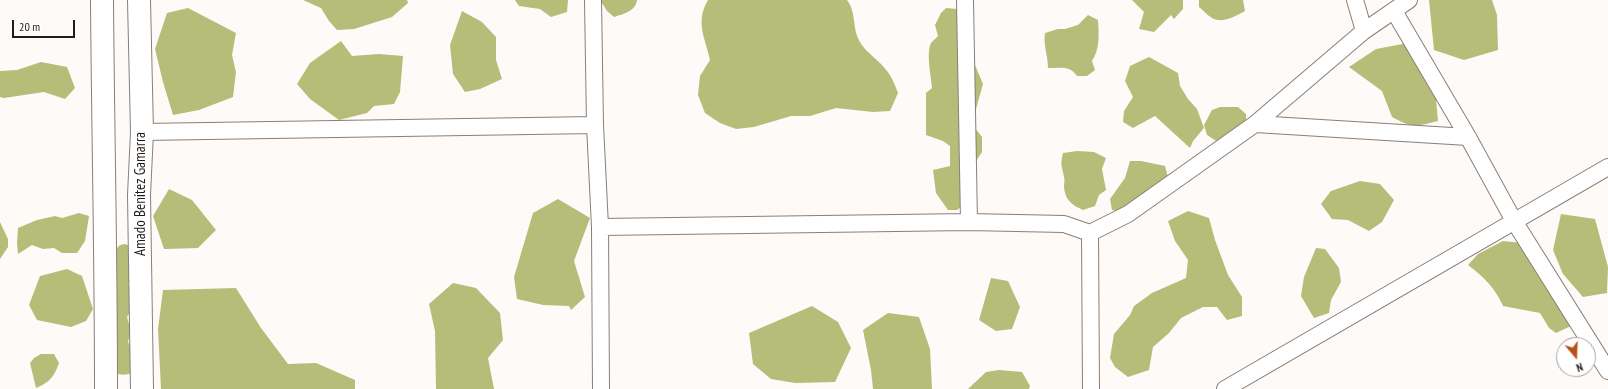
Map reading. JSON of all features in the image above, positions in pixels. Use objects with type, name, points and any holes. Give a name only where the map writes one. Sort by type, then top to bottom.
[{"type":"main road","points":[[102,0],[103,192],[106,229],[106,389]]},
{"type":"main road","name":"Amado Benítez Gamarra","points":[[139,0],[142,132],[139,195],[142,389]]},
{"type":"street","points":[[593,0],[595,125],[600,227],[601,389]]},
{"type":"street","points":[[965,0],[969,222]]},
{"type":"street","points":[[1355,0],[1364,31]]},
{"type":"street","points":[[600,227],[969,222],[1064,224],[1090,233],[1128,214],[1256,124],[1364,31],[1409,0]]},
{"type":"street","points":[[1394,11],[1468,137],[1514,221],[1608,371]]},
{"type":"street","points":[[1256,124],[1468,137]]},
{"type":"street","points":[[142,132],[595,125]]},
{"type":"street","points":[[1225,389],[1608,167]]},
{"type":"street","points":[[1090,233],[1091,389]]},
{"type":"green space","points":[[303,0],[407,0],[408,3],[392,17],[354,29],[337,30],[321,8]]},
{"type":"green space","points":[[515,0],[568,0],[567,12],[551,17],[540,9],[519,6]]},
{"type":"green space","points":[[600,0],[637,0],[632,9],[614,17],[607,11]]},
{"type":"green space","points":[[708,0],[847,0],[850,4],[854,17],[859,41],[887,71],[898,93],[890,111],[873,112],[836,108],[810,116],[791,116],[754,127],[736,129],[720,123],[705,113],[698,95],[700,76],[710,60],[702,30],[702,15]]},
{"type":"green space","points":[[1132,0],[1183,0],[1183,9],[1174,19],[1171,15],[1154,32],[1139,29],[1144,12]]},
{"type":"green space","points":[[1199,0],[1243,0],[1245,11],[1229,19],[1216,20],[1210,17],[1199,7]]},
{"type":"green space","points":[[1429,0],[1492,0],[1497,15],[1498,50],[1464,60],[1434,50]]},
{"type":"green space","points":[[188,8],[236,33],[232,55],[236,72],[233,97],[199,110],[173,115],[155,49],[167,13]]},
{"type":"green space","points":[[946,8],[958,9],[972,58],[983,84],[973,120],[975,128],[982,137],[982,152],[973,166],[974,197],[957,210],[948,210],[936,193],[933,170],[950,166],[950,146],[943,141],[926,135],[926,93],[932,88],[929,53],[931,43],[938,36],[935,25],[941,13]]},
{"type":"green space","points":[[462,11],[482,22],[496,37],[496,60],[502,79],[480,89],[465,92],[453,74],[450,45]]},
{"type":"green space","points":[[1088,15],[1098,20],[1098,46],[1092,61],[1095,70],[1087,76],[1077,76],[1074,72],[1068,69],[1048,68],[1045,33],[1078,25]]},
{"type":"green space","points":[[341,41],[352,56],[379,54],[403,56],[400,92],[394,104],[374,106],[367,113],[339,120],[310,99],[297,84],[310,63]]},
{"type":"green space","points":[[1408,43],[1435,89],[1438,121],[1419,125],[1409,125],[1392,117],[1382,91],[1349,67],[1376,49]]},
{"type":"green space","points":[[1149,57],[1178,73],[1180,86],[1188,99],[1197,109],[1204,128],[1193,141],[1190,148],[1155,116],[1133,128],[1123,122],[1124,111],[1133,97],[1125,81],[1130,66]]},
{"type":"green space","points":[[41,62],[67,67],[75,88],[65,99],[44,92],[4,98],[0,97],[0,71],[17,70]]},
{"type":"green space","points":[[1220,107],[1238,107],[1246,114],[1246,129],[1221,144],[1207,135],[1204,125],[1212,110]]},
{"type":"green space","points":[[1077,151],[1094,152],[1106,158],[1102,169],[1106,190],[1099,195],[1095,206],[1083,210],[1072,204],[1066,195],[1064,187],[1062,165],[1063,153]]},
{"type":"green space","points":[[1130,161],[1141,161],[1165,166],[1168,177],[1154,202],[1139,217],[1112,210],[1110,199],[1125,178]]},
{"type":"green space","points":[[1360,181],[1380,184],[1394,200],[1382,222],[1369,231],[1348,220],[1332,219],[1321,204],[1331,191]]},
{"type":"green space","points":[[169,189],[192,200],[216,230],[198,248],[164,249],[153,216]]},
{"type":"green space","points":[[558,199],[590,218],[574,261],[585,297],[571,310],[569,306],[543,305],[517,299],[514,277],[533,213]]},
{"type":"green space","points":[[1188,211],[1209,218],[1215,240],[1228,275],[1242,297],[1242,316],[1227,320],[1217,307],[1203,307],[1181,318],[1169,333],[1153,347],[1149,370],[1128,377],[1115,367],[1110,358],[1114,334],[1130,315],[1134,306],[1152,293],[1186,278],[1188,260],[1175,241],[1168,221]]},
{"type":"green space","points":[[79,213],[89,216],[85,241],[77,253],[62,253],[54,248],[43,249],[32,245],[18,254],[18,228],[37,220],[55,216],[62,218]]},
{"type":"green space","points":[[1561,214],[1595,219],[1608,267],[1607,293],[1583,297],[1563,274],[1553,250]]},
{"type":"green space","points":[[0,222],[8,239],[8,247],[0,259]]},
{"type":"green space","points":[[1503,241],[1522,243],[1571,326],[1556,333],[1549,328],[1540,313],[1503,306],[1488,283],[1468,265],[1478,254]]},
{"type":"green space","points":[[125,244],[130,246],[135,259],[129,262],[131,273],[128,285],[134,291],[132,309],[127,317],[131,331],[128,342],[132,349],[134,372],[124,375],[115,372],[113,283],[117,283],[114,269],[114,253],[119,246]]},
{"type":"green space","points":[[1316,248],[1325,249],[1339,268],[1341,282],[1331,300],[1329,313],[1314,318],[1301,296],[1304,277]]},
{"type":"green space","points":[[67,269],[82,276],[93,309],[86,321],[71,327],[37,320],[29,305],[40,276]]},
{"type":"green space","points":[[991,278],[1008,281],[1020,307],[1012,329],[996,331],[979,320]]},
{"type":"green space","points":[[453,283],[476,288],[500,313],[503,340],[488,358],[494,389],[436,389],[435,331],[429,304]]},
{"type":"green space","points":[[236,288],[261,328],[288,364],[316,363],[355,380],[355,389],[161,389],[158,329],[163,290]]},
{"type":"green space","points":[[812,306],[838,322],[851,348],[835,382],[795,383],[771,379],[753,364],[749,333]]},
{"type":"green space","points":[[888,313],[919,317],[930,349],[932,389],[873,389],[871,370],[863,330]]},
{"type":"green space","points":[[41,354],[54,354],[59,363],[51,378],[45,384],[36,388],[30,363],[34,358]]},
{"type":"green space","points":[[999,370],[1022,372],[1030,386],[1029,389],[968,389],[986,372]]}]
